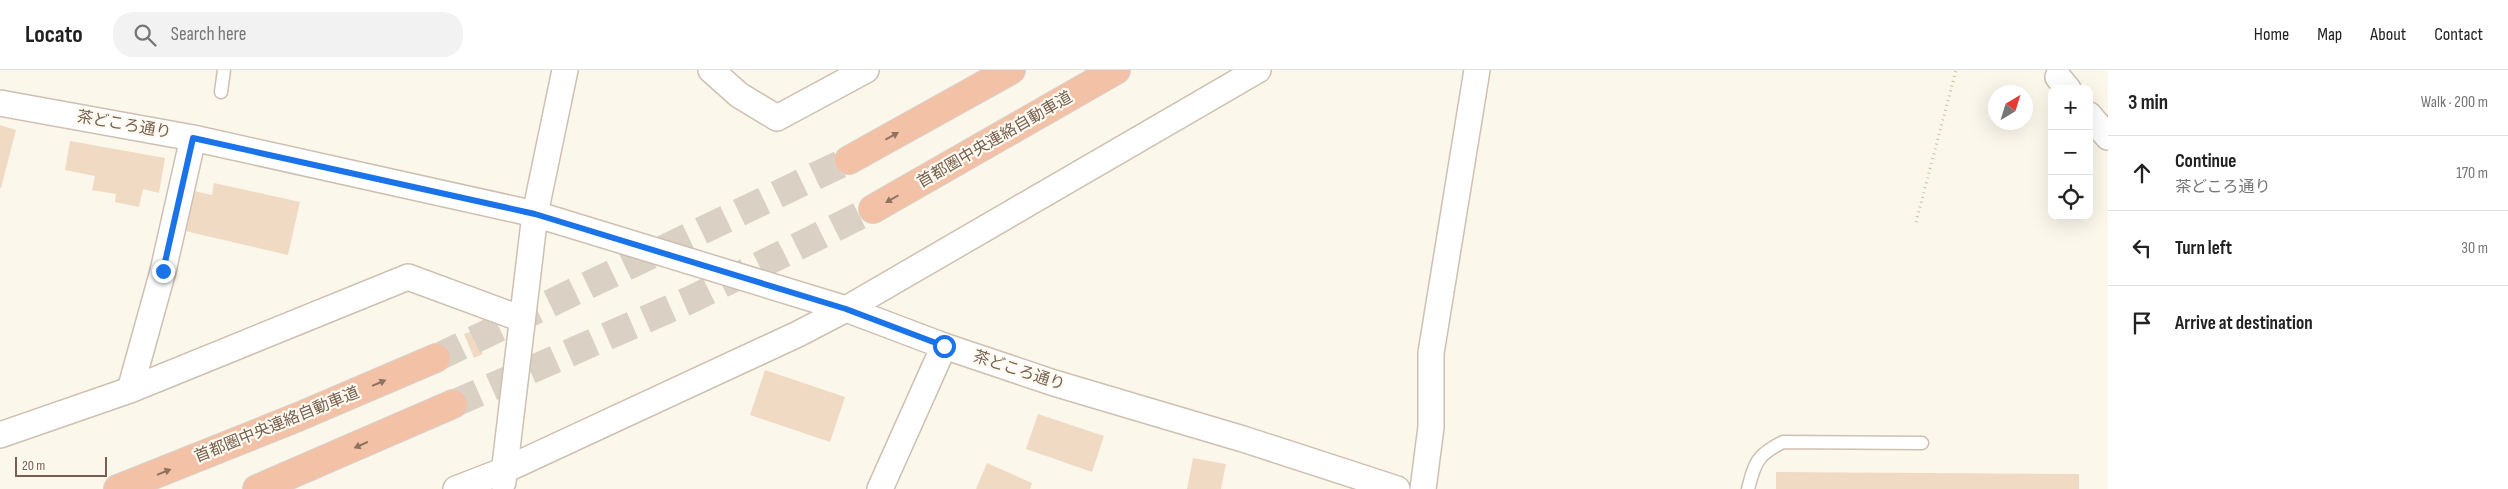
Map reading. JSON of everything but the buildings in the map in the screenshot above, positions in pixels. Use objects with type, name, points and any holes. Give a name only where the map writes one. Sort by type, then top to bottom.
[{"type":"highway","points":[[849,160],[1011,70]]},
{"type":"highway","name":"首都圏中央連絡自動車道","points":[[874,209],[1116,70]]},
{"type":"highway","name":"首都圏中央連絡自動車道","points":[[118,489],[298,417],[436,358]]},
{"type":"highway","points":[[257,489],[453,404]]},
{"type":"street","points":[[503,479],[535,214],[565,70]]},
{"type":"street","points":[[711,70],[739,95],[777,118],[866,70]]},
{"type":"street","points":[[456,489],[503,479],[846,309],[1258,70]]},
{"type":"street","points":[[1423,489],[1432,427],[1431,353],[1477,70]]},
{"type":"street","name":"茶どころ通り","points":[[0,103],[193,138],[535,214],[846,309],[944,346],[1054,383],[1243,439],[1397,489]]},
{"type":"street","points":[[2093,119],[2108,137]]},
{"type":"street","points":[[130,390],[163,271],[193,138]]},
{"type":"street","points":[[0,435],[130,390],[408,277],[522,319]]},
{"type":"street","points":[[880,489],[944,346]]},
{"type":"lane","points":[[220,92],[224,70]]},
{"type":"lane","points":[[1748,489],[1754,465],[1769,449],[1783,442],[1922,443]]},
{"type":"path","points":[[1916,222],[1956,70]]},
{"type":"tunnel","points":[[436,358],[849,160]]},
{"type":"tunnel","points":[[453,404],[692,299],[873,209]]},
{"type":"route","points":[[163,271],[193,138],[535,214],[846,309],[944,346]]}]
